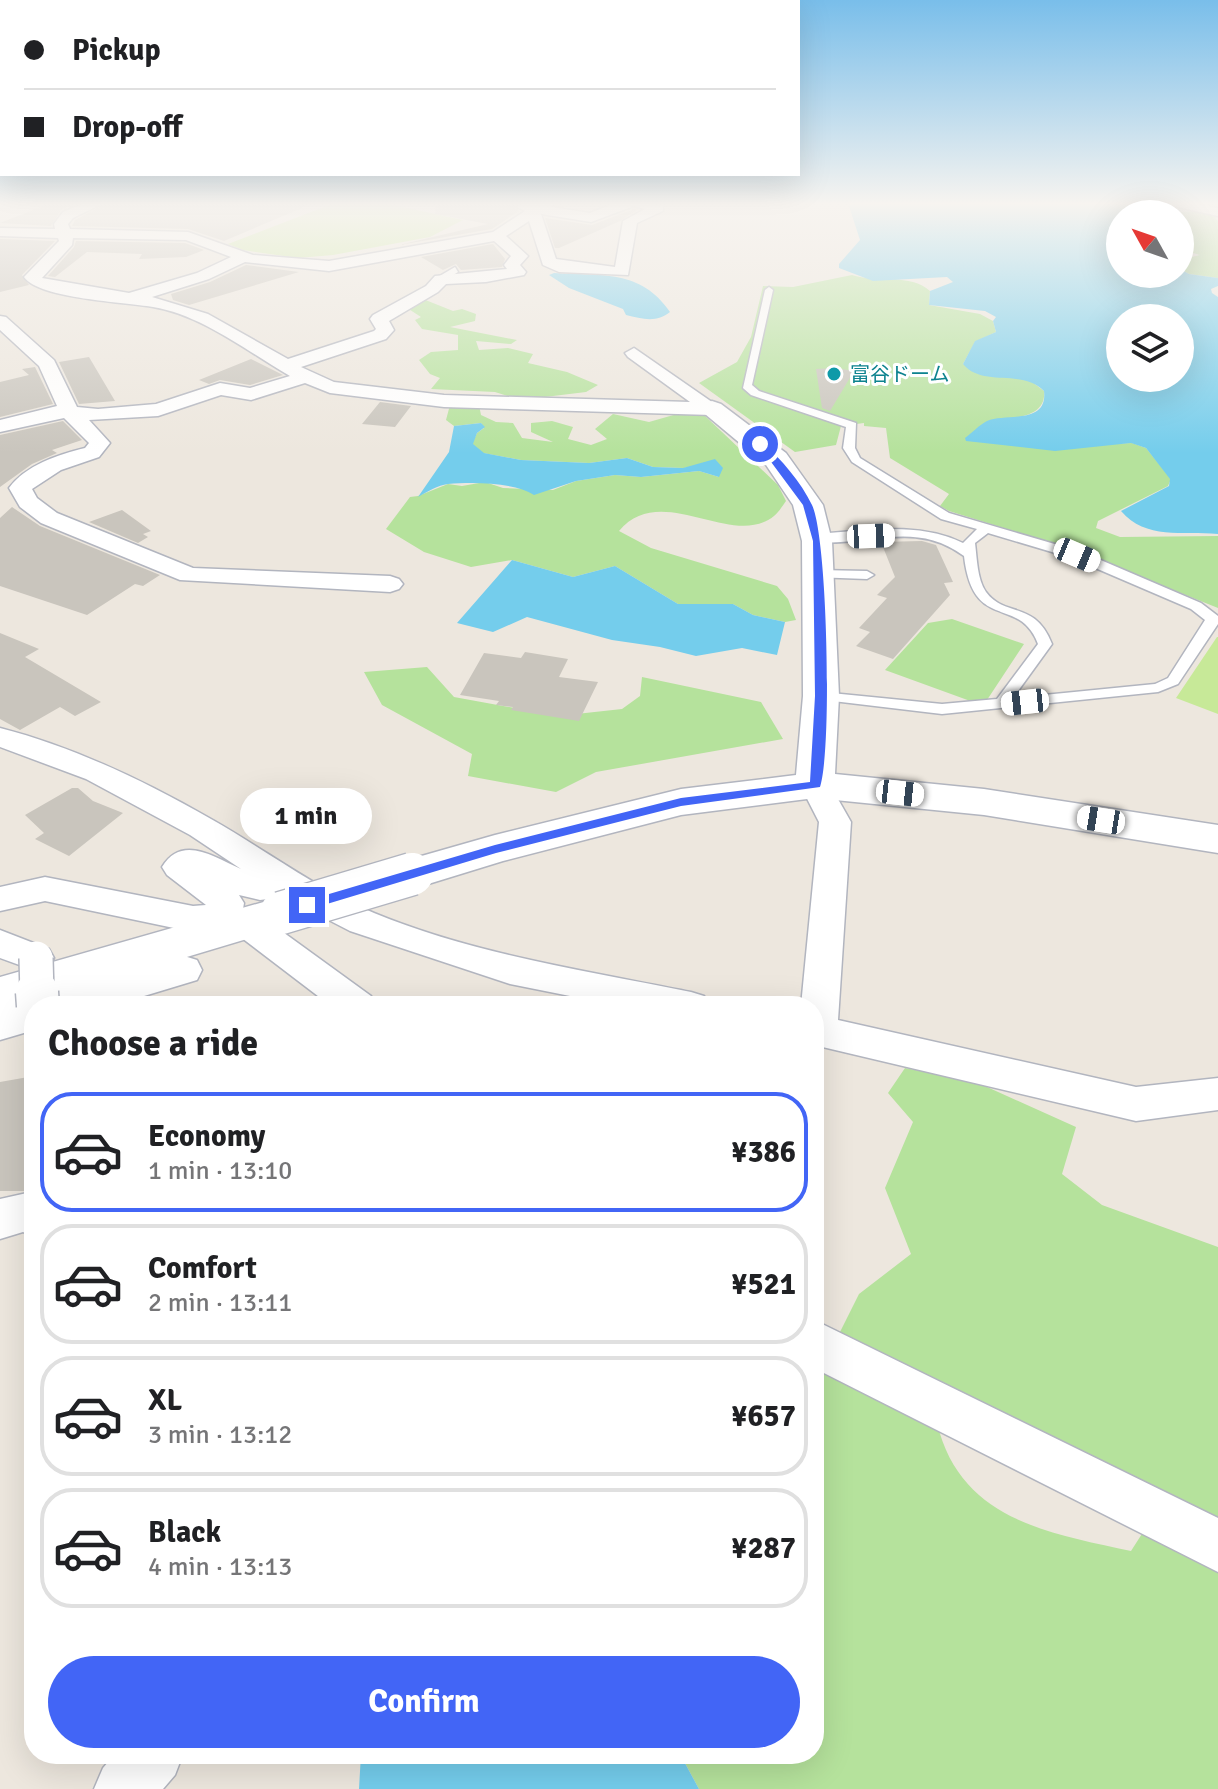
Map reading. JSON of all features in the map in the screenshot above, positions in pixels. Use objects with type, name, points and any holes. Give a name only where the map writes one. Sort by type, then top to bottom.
[{"type":"street","points":[[51,285],[161,303],[202,318],[306,377],[330,387],[444,401],[712,409]]},
{"type":"street","points":[[134,298],[173,285]]},
{"type":"street","points":[[286,366],[380,335],[385,330],[379,319],[436,285]]},
{"type":"street","points":[[0,321],[47,364],[69,411],[100,443],[92,453],[65,459],[35,474],[20,488],[28,502],[49,518],[189,575],[390,584]]},
{"type":"street","points":[[634,353],[776,459],[808,505],[816,538],[818,574],[821,696],[815,785],[835,822],[819,996]]},
{"type":"street","points":[[0,426],[69,411],[98,415],[158,410],[220,389],[251,394],[306,377]]},
{"type":"street","points":[[0,737],[97,772],[201,827],[260,909],[348,996]]},
{"type":"street","points":[[0,899],[45,889],[193,919],[260,909],[412,874],[495,849],[681,802],[815,785],[984,802],[1218,839]]},
{"type":"street","points":[[0,995],[260,909],[362,922],[510,970],[641,996]]},
{"type":"street","points":[[0,943],[36,958],[38,996]]},
{"type":"street","points":[[97,996],[184,970]]},
{"type":"street","points":[[0,1025],[24,1018]]},
{"type":"street","points":[[824,1033],[1136,1104],[1218,1094]]},
{"type":"street","points":[[0,1219],[24,1213]]},
{"type":"street","points":[[824,1348],[1218,1546]]},
{"type":"street","points":[[124,1789],[145,1764]]},
{"type":"lane","points":[[769,290],[747,386],[755,393],[852,425],[849,448],[856,460],[945,516],[1077,555],[1196,606],[1215,620],[1173,681],[1158,688],[942,709],[821,696]]},
{"type":"lane","points":[[987,527],[969,542],[977,588],[984,598],[1029,617],[1041,629],[1045,644],[1000,705]]},
{"type":"lane","points":[[816,538],[925,534],[946,538],[971,555]]},
{"type":"lane","points":[[818,574],[867,575]]},
{"type":"green space","points":[[923,285],[930,291],[929,305],[980,314],[993,321],[996,332],[975,342],[963,364],[1031,381],[1044,391],[1039,408],[1033,412],[988,421],[1107,444],[1132,443],[1146,448],[1171,479],[1168,486],[1098,521],[1096,528],[1120,537],[1218,536],[1218,608],[1071,549],[949,511],[940,506],[949,494],[890,458],[886,428],[864,426],[864,423],[841,426],[836,445],[795,452],[699,383],[737,362],[751,337],[763,286]]},
{"type":"green space","points":[[423,299],[453,311],[462,309],[476,314],[475,321],[450,327],[517,340],[511,344],[476,341],[479,350],[508,348],[533,354],[528,363],[567,372],[598,385],[586,392],[520,400],[495,392],[431,389],[440,378],[430,374],[419,360],[431,352],[458,350],[458,335],[422,329],[415,320],[421,317],[404,306]]},
{"type":"green space","points":[[450,405],[479,405],[481,415],[496,422],[513,423],[522,438],[553,442],[531,432],[531,423],[552,421],[573,427],[568,439],[591,445],[607,439],[595,429],[613,414],[649,422],[677,414],[703,414],[778,485],[786,501],[781,508],[774,516],[757,524],[738,526],[655,512],[636,517],[619,531],[651,548],[777,586],[788,599],[796,620],[785,622],[753,615],[733,604],[678,604],[615,566],[573,577],[512,560],[471,567],[424,552],[386,529],[410,497],[448,484],[462,486],[485,482],[503,488],[553,490],[576,481],[615,475],[641,477],[699,471],[719,477],[706,464],[684,468],[653,467],[627,458],[589,463],[521,460],[483,453],[472,444],[477,433],[484,428],[481,423],[454,426],[446,420]]},
{"type":"green space","points":[[952,619],[1024,644],[987,700],[973,702],[885,670],[928,623]]},
{"type":"green space","points":[[1218,637],[1218,714],[1176,698]]},
{"type":"green space","points":[[427,667],[454,697],[558,716],[622,709],[640,696],[642,677],[761,702],[783,739],[596,772],[556,792],[468,776],[472,754],[382,705],[364,672]]},
{"type":"green space","points":[[905,1068],[976,1082],[1076,1127],[1062,1174],[1102,1205],[1218,1247],[1218,1789],[699,1789],[685,1764],[824,1764],[824,1373],[850,1379],[937,1423],[948,1455],[965,1481],[986,1501],[1011,1516],[1068,1537],[1131,1551],[1147,1526],[834,1344],[859,1294],[911,1254],[885,1188],[913,1122],[888,1093]]},
{"type":"water","points":[[565,285],[641,285],[659,298],[670,312],[655,319],[626,315],[623,309]]},
{"type":"water","points":[[944,285],[1194,288],[1194,285],[1218,285],[1211,289],[1218,297],[1218,534],[1153,530],[1131,520],[1121,511],[1169,486],[1170,479],[1146,448],[1131,443],[1055,451],[966,441],[965,438],[987,421],[1033,413],[1043,402],[1044,391],[1025,380],[981,375],[963,364],[975,341],[996,332],[993,321],[996,317],[985,311],[929,305],[930,291]]},
{"type":"water","points":[[481,423],[485,427],[477,433],[473,444],[484,453],[521,460],[589,463],[627,458],[653,467],[683,468],[715,459],[723,468],[719,477],[699,471],[641,477],[615,475],[576,481],[534,495],[504,485],[448,484],[418,497],[449,452],[454,426]]},
{"type":"water","points":[[512,560],[573,577],[615,566],[678,604],[733,604],[753,615],[785,622],[777,655],[742,648],[696,656],[612,640],[527,617],[493,632],[457,623]]},
{"type":"water","points":[[360,1764],[685,1764],[699,1789],[359,1789]]},
{"type":"building","points":[[0,285],[27,285],[0,292]]},
{"type":"building","points":[[199,285],[254,285],[189,305],[173,300],[171,294]]},
{"type":"building","points":[[89,357],[115,401],[79,404],[59,362]]},
{"type":"building","points":[[251,359],[283,375],[250,385],[220,380],[209,384],[199,380]]},
{"type":"building","points":[[35,367],[53,404],[0,417],[0,382],[29,375],[22,369]]},
{"type":"building","points":[[816,369],[854,371],[830,411],[822,408]]},
{"type":"building","points":[[380,402],[411,406],[395,427],[362,424]]},
{"type":"building","points":[[63,421],[82,440],[52,450],[57,453],[32,464],[0,487],[0,435]]},
{"type":"building","points":[[12,507],[40,526],[160,575],[143,586],[135,584],[87,615],[0,586],[0,518]]},
{"type":"building","points":[[122,510],[151,531],[143,534],[148,537],[138,543],[89,522]]},
{"type":"building","points":[[922,541],[936,545],[953,582],[944,583],[950,595],[893,659],[856,646],[870,632],[859,628],[887,598],[877,595],[895,577],[881,542]]},
{"type":"building","points":[[0,633],[39,649],[25,657],[101,702],[75,716],[60,707],[20,730],[0,719]]},
{"type":"building","points":[[525,652],[568,659],[559,677],[598,682],[579,721],[511,710],[513,707],[496,705],[499,701],[460,695],[484,653],[521,658]]},
{"type":"building","points":[[72,788],[78,788],[93,801],[123,813],[69,856],[35,839],[44,833],[25,815]]},
{"type":"building","points":[[24,1078],[24,1191],[0,1191],[0,1082]]},
{"type":"place","name":"富谷ドーム","points":[[834,374]]},
{"type":"route","points":[[307,905],[495,849],[681,802],[815,785],[821,696],[817,541],[808,505],[776,459],[760,444]]}]
